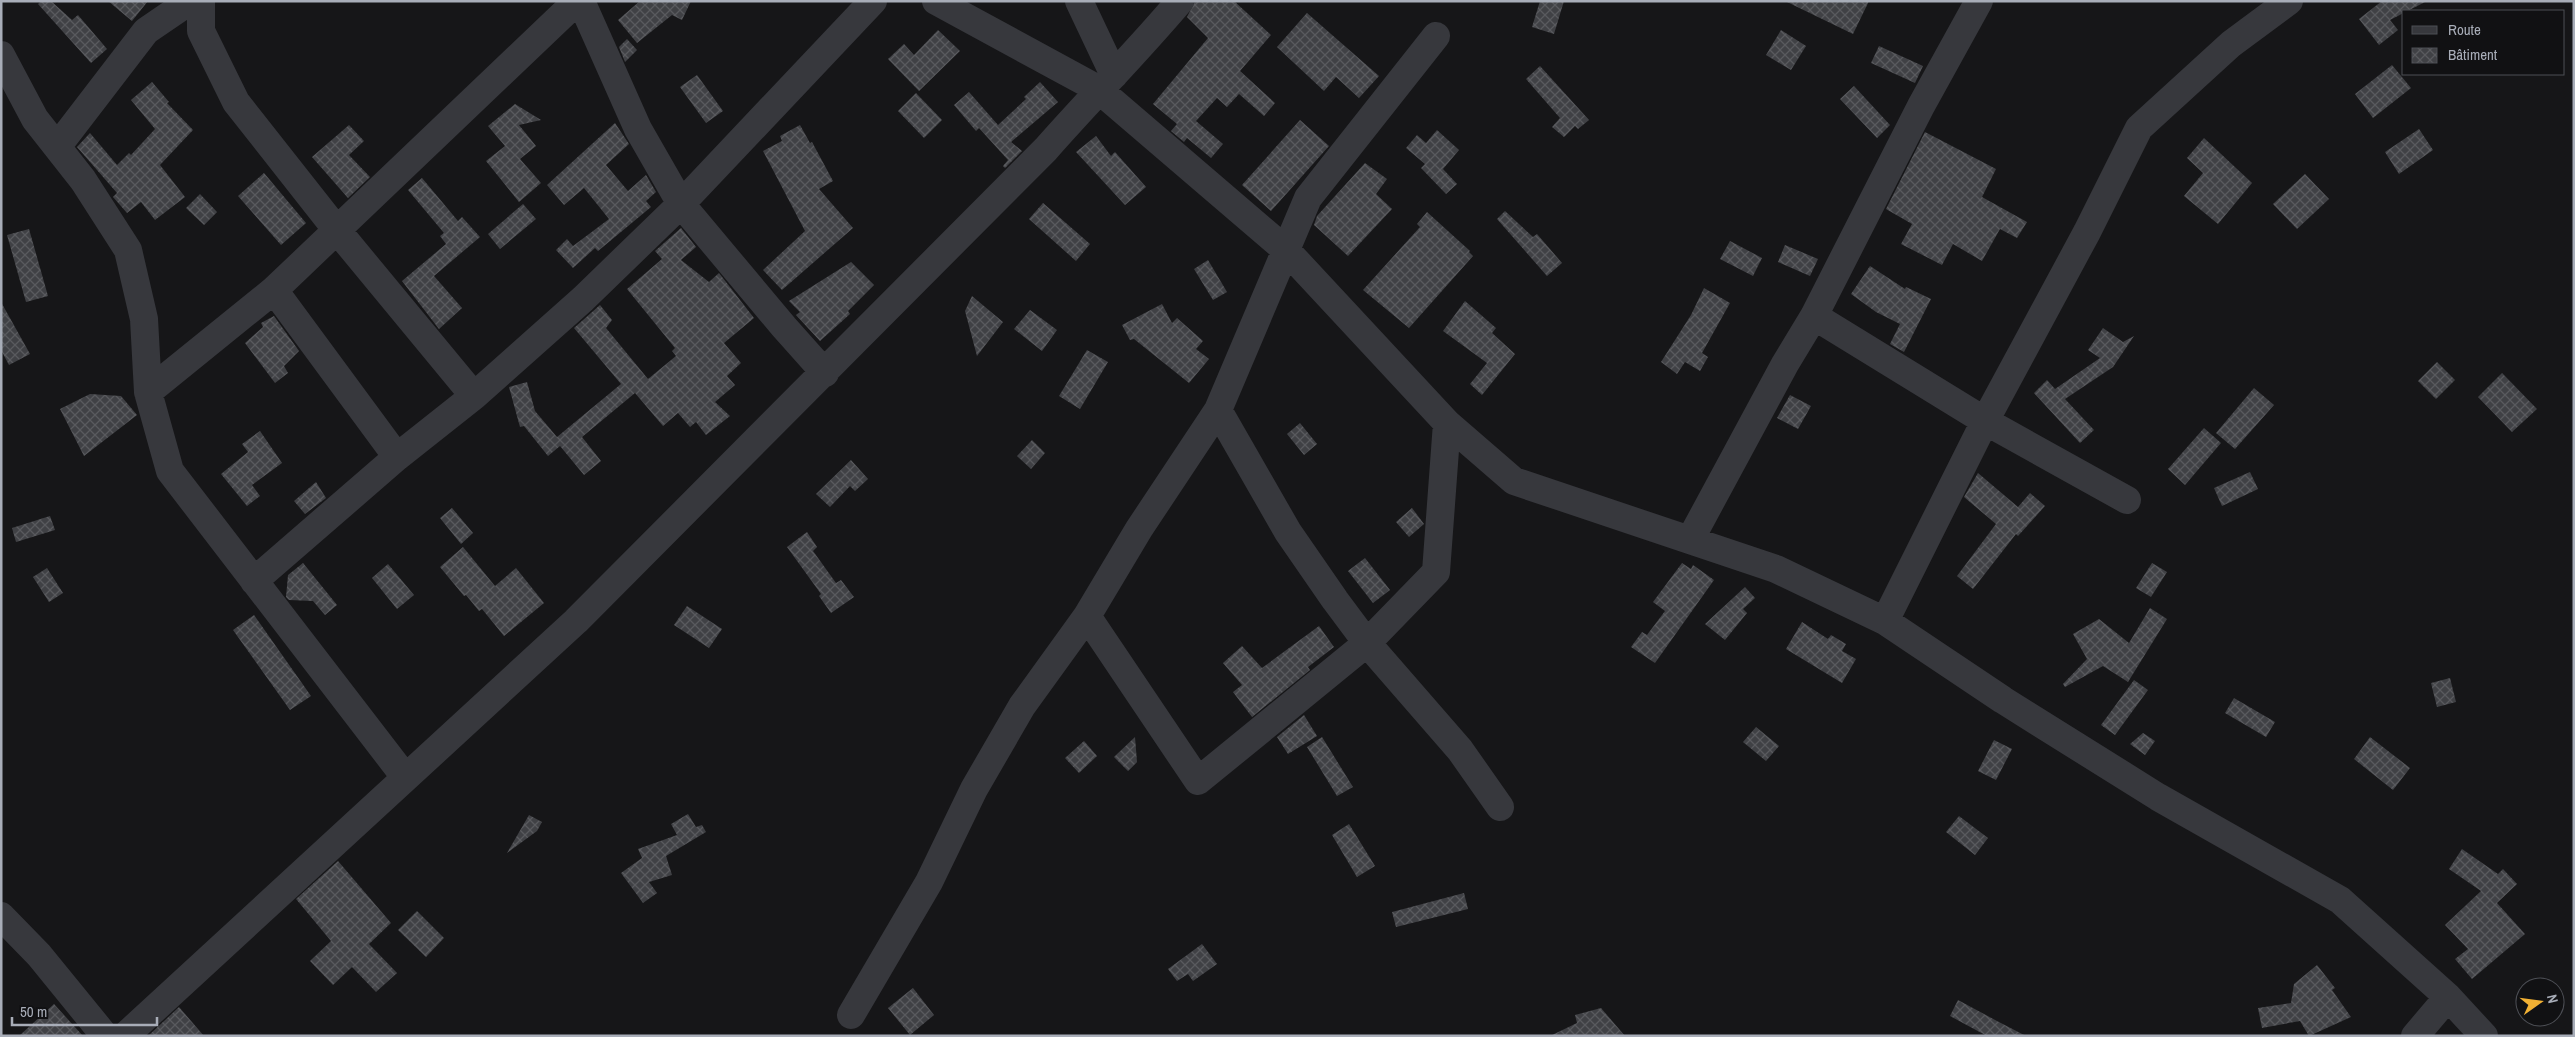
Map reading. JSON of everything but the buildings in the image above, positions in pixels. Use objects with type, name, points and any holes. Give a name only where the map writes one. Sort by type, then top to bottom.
[{"type":"street","points":[[57,147],[146,31],[190,1]]},
{"type":"street","points":[[201,1],[201,31],[236,102],[336,229],[474,396]]},
{"type":"street","points":[[148,392],[274,290],[577,1]]},
{"type":"street","points":[[581,1],[638,129],[681,204],[784,328],[825,373]]},
{"type":"street","points":[[254,581],[397,457],[474,396],[583,299],[681,204],[873,1]]},
{"type":"street","points":[[936,1],[1106,82],[1287,251],[1447,423],[1514,481],[1776,568],[1886,622],[2003,700],[2158,797],[2340,900],[2448,997],[2484,1036]]},
{"type":"street","points":[[1079,1],[1106,82]]},
{"type":"street","points":[[125,1036],[404,777],[576,621],[1046,149],[1180,1]]},
{"type":"street","points":[[1690,540],[1785,364],[1814,316],[1922,106],[1979,1]]},
{"type":"street","points":[[1886,622],[1985,421],[2087,232],[2139,128],[2231,44],[2289,1]]},
{"type":"street","points":[[852,1015],[929,882],[974,789],[1022,706],[1087,616],[1139,529],[1218,410],[1308,198],[1436,36]]},
{"type":"street","points":[[1,55],[35,120],[84,180],[128,250],[144,320],[148,392],[170,471],[404,777]]},
{"type":"street","points":[[274,290],[397,457]]},
{"type":"street","points":[[1814,316],[1985,421],[2127,500]]},
{"type":"street","points":[[1218,410],[1288,532],[1366,643],[1460,750],[1500,807]]},
{"type":"street","points":[[1087,616],[1198,781],[1366,643],[1436,572],[1447,423]]},
{"type":"street","points":[[1,916],[39,955],[105,1036]]},
{"type":"street","points":[[2415,1036],[2448,997]]}]
